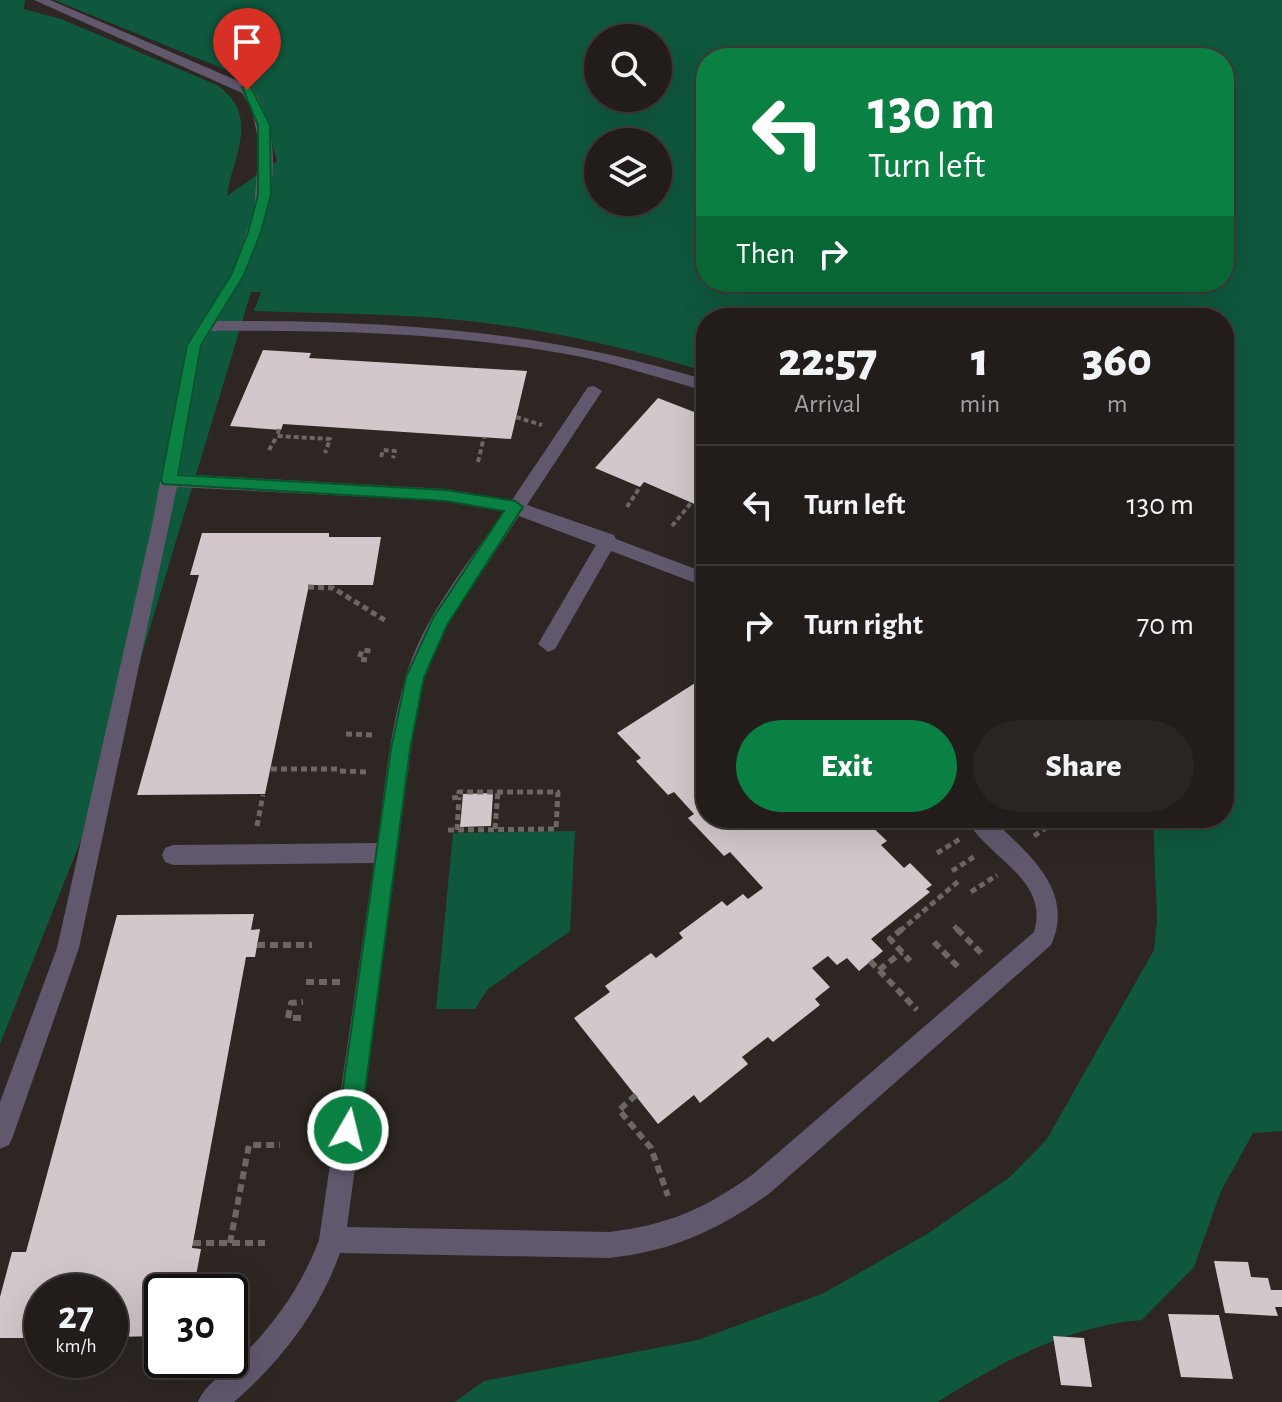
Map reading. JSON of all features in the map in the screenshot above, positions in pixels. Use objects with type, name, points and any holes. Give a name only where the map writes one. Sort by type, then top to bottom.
[{"type":"street","points":[[0,1136],[68,948],[169,480],[194,345],[238,275],[255,232],[264,195],[266,144],[254,99],[247,90],[224,77],[40,0]]},
{"type":"street","points":[[205,326],[330,326],[481,337],[602,357],[696,383]]},
{"type":"street","points":[[212,1402],[250,1368],[294,1316],[318,1277],[332,1240],[404,727],[424,652],[515,507],[594,391]]},
{"type":"street","points":[[169,480],[446,495],[515,507],[696,576]]},
{"type":"street","points":[[548,644],[608,540]]},
{"type":"street","points":[[332,1240],[609,1245],[676,1231],[740,1200],[1043,938],[1050,908],[1040,886],[986,828]]},
{"type":"street","points":[[173,855],[387,853]]},
{"type":"path","points":[[516,417],[526,420]]},
{"type":"path","points":[[269,450],[279,429]]},
{"type":"path","points":[[277,436],[330,439],[325,453]]},
{"type":"path","points":[[478,462],[484,437]]},
{"type":"path","points":[[381,457],[383,450],[395,451],[393,458]]},
{"type":"path","points":[[627,507],[640,487]]},
{"type":"path","points":[[672,526],[691,503]]},
{"type":"path","points":[[308,587],[333,588],[386,621]]},
{"type":"path","points":[[367,660],[359,659],[362,650],[371,651]]},
{"type":"path","points":[[271,769],[340,769]]},
{"type":"path","points":[[495,829],[498,791]]},
{"type":"path","points":[[448,830],[457,830],[495,829],[556,829],[558,792],[459,792],[455,797],[457,830]]},
{"type":"path","points":[[262,803],[263,795]]},
{"type":"path","points":[[1033,837],[1046,828]]},
{"type":"path","points":[[971,892],[1000,873]]},
{"type":"path","points":[[910,961],[890,939],[960,880]]},
{"type":"path","points":[[954,926],[1002,974]]},
{"type":"path","points":[[934,942],[982,991]]},
{"type":"path","points":[[257,945],[312,945]]},
{"type":"path","points":[[879,970],[902,952]]},
{"type":"path","points":[[870,961],[937,1031]]},
{"type":"path","points":[[301,1018],[288,1018],[291,1003],[303,1002]]},
{"type":"path","points":[[636,1095],[619,1110],[651,1148],[668,1196]]},
{"type":"path","points":[[230,1243],[249,1145],[280,1145]]},
{"type":"path","points":[[193,1243],[265,1243]]},
{"type":"green space","points":[[0,0],[25,0],[24,9],[61,19],[217,85],[230,97],[241,123],[241,136],[227,196],[277,161],[263,113],[246,78],[54,0],[1282,0],[1282,1131],[1253,1133],[1221,1191],[1194,1267],[1142,1320],[1088,1330],[1036,1348],[938,1402],[455,1402],[484,1381],[698,1340],[824,1293],[927,1234],[1010,1177],[1047,1139],[1154,950],[1157,920],[1153,828],[1234,828],[1234,308],[696,308],[696,369],[596,342],[483,323],[388,315],[254,311],[261,292],[251,292],[102,787],[0,1044]]},
{"type":"green space","points":[[575,831],[570,931],[488,989],[475,1009],[436,1009],[453,833]]},
{"type":"building","points":[[263,350],[311,353],[309,358],[527,371],[511,439],[283,424],[281,430],[230,426]]},
{"type":"building","points":[[658,398],[696,413],[696,505],[644,482],[640,487],[595,468]]},
{"type":"building","points":[[202,533],[329,533],[329,537],[381,537],[373,585],[309,585],[265,794],[137,795],[199,575],[190,575]]},
{"type":"building","points":[[696,682],[696,826],[688,818],[694,814],[674,792],[668,795],[636,761],[641,758],[617,733]]},
{"type":"building","points":[[493,793],[491,826],[460,827],[463,794]]},
{"type":"building","points":[[697,828],[873,828],[887,841],[881,845],[904,868],[910,863],[932,885],[926,889],[930,892],[871,939],[883,951],[859,971],[847,958],[837,965],[828,956],[812,968],[830,987],[815,999],[820,1005],[773,1042],[768,1037],[742,1057],[748,1064],[700,1103],[694,1095],[658,1124],[574,1018],[610,992],[605,986],[651,953],[656,958],[683,938],[679,933],[722,901],[727,906],[743,894],[748,899],[763,888],[730,852],[724,856]]},
{"type":"building","points":[[254,914],[251,930],[260,929],[255,957],[246,957],[192,1248],[201,1249],[196,1274],[144,1274],[144,1336],[128,1337],[128,1274],[24,1274],[24,1338],[0,1338],[0,1297],[12,1252],[26,1252],[117,915]]},
{"type":"building","points":[[1214,1261],[1248,1262],[1251,1277],[1268,1278],[1271,1290],[1282,1290],[1282,1307],[1275,1307],[1278,1316],[1225,1313]]},
{"type":"building","points":[[1168,1314],[1219,1315],[1233,1379],[1181,1377]]},
{"type":"building","points":[[1053,1336],[1084,1338],[1092,1387],[1061,1385]]},
{"type":"route","points":[[247,90],[264,125],[267,161],[264,195],[255,232],[238,275],[194,345],[169,480],[446,495],[515,507],[439,622],[415,677],[404,727],[348,1130]]}]
